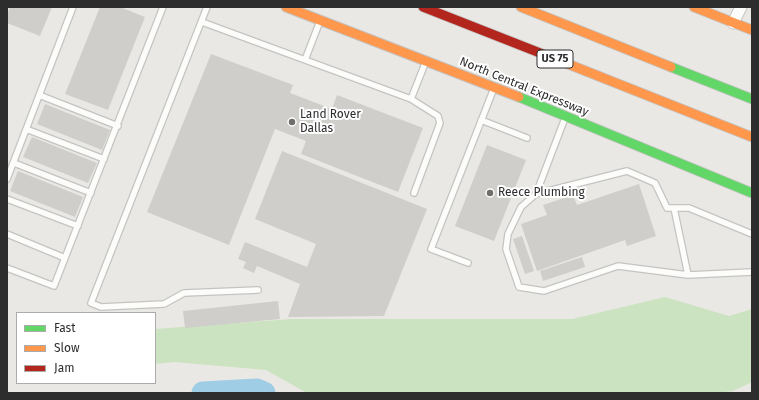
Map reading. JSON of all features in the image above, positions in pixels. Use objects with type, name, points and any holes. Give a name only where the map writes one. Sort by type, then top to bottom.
[{"type":"main road","name":"North Central Expressway","points":[[286,7],[494,87],[752,193]]},
{"type":"main road","name":"US 75","points":[[423,7],[752,137]]},
{"type":"main road","points":[[522,7],[752,98]]},
{"type":"main road","points":[[694,7],[752,30]]},
{"type":"street","points":[[734,23],[740,7]]},
{"type":"lane","points":[[7,179],[73,7]]},
{"type":"lane","points":[[7,268],[54,286],[118,126],[163,7]]},
{"type":"lane","points":[[207,7],[92,304],[101,307],[164,304],[184,293],[258,290]]},
{"type":"lane","points":[[305,60],[320,20]]},
{"type":"lane","points":[[202,22],[411,99],[438,116],[440,123],[414,193]]},
{"type":"lane","points":[[411,99],[426,61]]},
{"type":"lane","points":[[468,263],[431,249],[494,87]]},
{"type":"lane","points":[[39,95],[118,126]]},
{"type":"lane","points":[[536,194],[566,116]]},
{"type":"lane","points":[[481,120],[527,138]]},
{"type":"lane","points":[[26,129],[104,159]]},
{"type":"lane","points":[[14,162],[91,192]]},
{"type":"lane","points":[[752,234],[689,208],[667,208],[655,183],[627,171],[536,194],[520,207],[508,234],[506,249],[519,287],[544,291],[618,266],[688,275],[752,272]]},
{"type":"lane","points":[[7,198],[78,226]]},
{"type":"lane","points":[[674,208],[688,275]]},
{"type":"lane","points":[[7,234],[65,258]]},
{"type":"green space","points":[[665,297],[729,316],[752,309],[752,382],[733,391],[714,393],[307,393],[266,370],[174,362],[156,364],[156,329],[292,319],[572,319]]},
{"type":"building","points":[[10,7],[52,7],[40,36],[7,23],[7,14]]},
{"type":"building","points":[[100,7],[120,7],[145,17],[108,110],[65,94]]},
{"type":"building","points":[[211,54],[293,85],[290,93],[332,109],[337,95],[423,128],[398,192],[301,154],[306,141],[275,129],[229,245],[147,212]]},
{"type":"building","points":[[45,104],[110,130],[102,150],[37,124]]},
{"type":"building","points":[[32,137],[97,163],[88,183],[23,157]]},
{"type":"building","name":"Reece Plumbing","points":[[487,145],[526,160],[494,241],[455,226]]},
{"type":"building","points":[[282,151],[427,209],[384,316],[288,317],[300,284],[257,266],[254,273],[243,268],[246,262],[238,259],[245,242],[307,267],[316,244],[255,219]]},
{"type":"building","points":[[18,171],[83,197],[75,217],[10,191]]},
{"type":"building","points":[[639,184],[656,236],[627,246],[625,240],[537,271],[521,224],[547,215],[543,205],[573,195],[577,205]]},
{"type":"building","points":[[522,236],[534,271],[525,274],[513,239]]},
{"type":"building","points":[[582,257],[585,267],[543,281],[540,271]]},
{"type":"building","points":[[278,301],[280,319],[185,328],[183,311]]},
{"type":"waterway","points":[[203,393],[257,390],[264,393]]},
{"type":"traffic: fast","points":[[671,67],[752,99]]},
{"type":"traffic: fast","points":[[519,97],[752,193]]},
{"type":"traffic: slow","points":[[286,7],[519,97]]},
{"type":"traffic: slow","points":[[521,7],[671,67]]},
{"type":"traffic: slow","points":[[694,7],[752,30]]},
{"type":"traffic: slow","points":[[563,62],[752,137]]},
{"type":"traffic: jam","points":[[423,7],[563,62]]},
{"type":"place","name":"Land Rover Dallas","points":[[292,122]]},
{"type":"place","name":"Reece Plumbing","points":[[490,193]]}]
